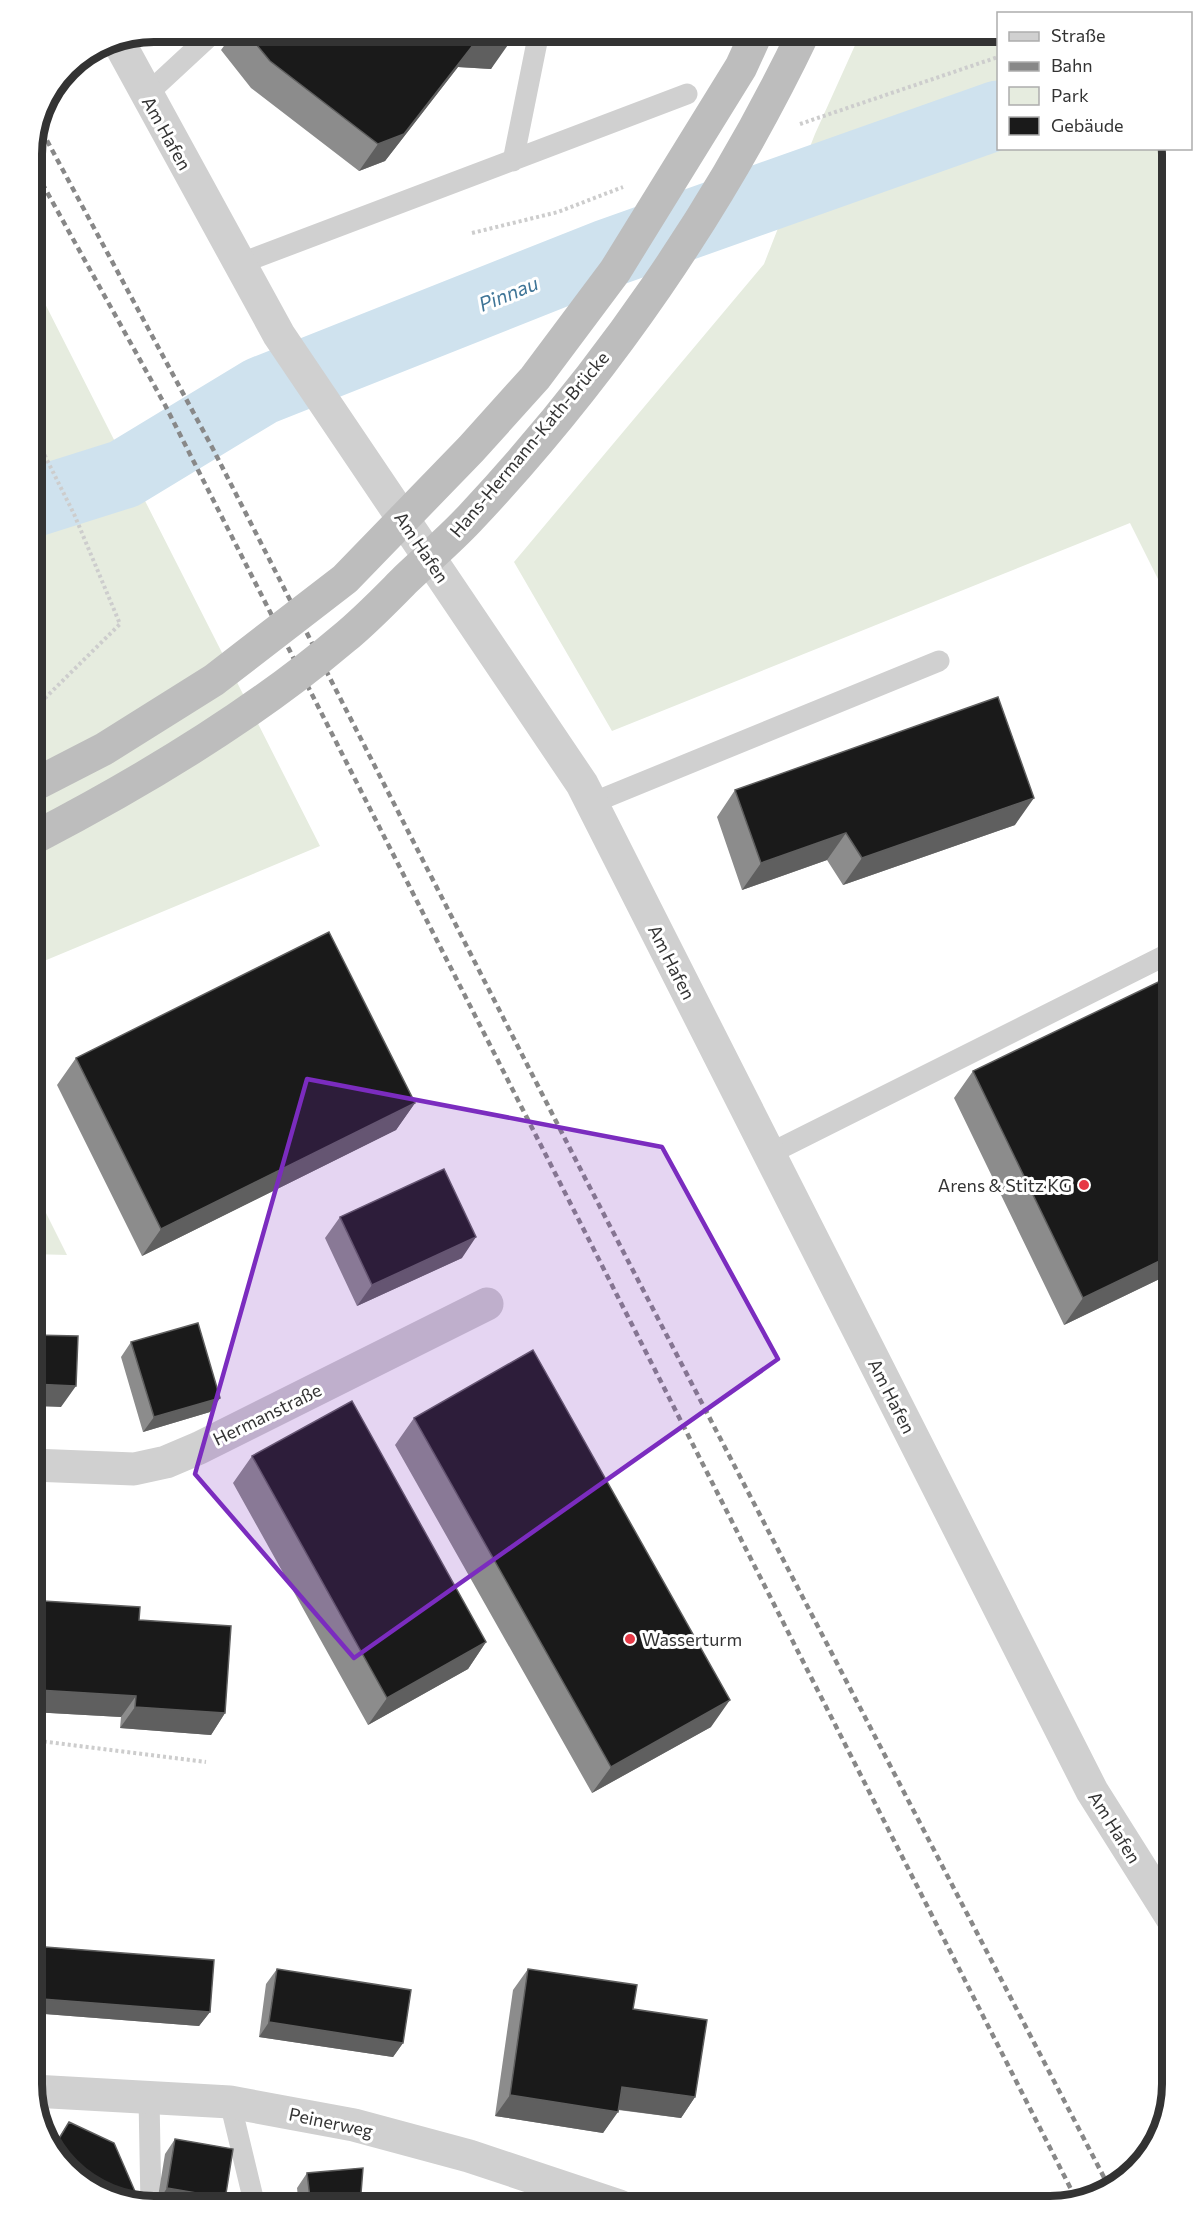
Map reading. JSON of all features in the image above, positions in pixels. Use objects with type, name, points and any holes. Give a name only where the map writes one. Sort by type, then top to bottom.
[{"type":"main road","points":[[42,781],[104,749],[214,680],[345,579],[471,449],[535,378],[615,271],[741,68],[753,42]]},
{"type":"main road","name":"Hans-Hermann-Kath-Brücke","points":[[42,834],[148,776],[229,724],[344,638],[472,517],[585,384],[661,280],[732,170],[799,42]]},
{"type":"street","name":"Am Hafen","points":[[121,47],[279,335],[582,784],[1092,1791],[1162,1901]]},
{"type":"street","name":"Hermanstraße","points":[[42,1465],[134,1469],[166,1462],[199,1448],[487,1305]]},
{"type":"street","name":"Peinerweg","points":[[42,2092],[230,2102],[354,2125],[446,2150],[588,2196]]},
{"type":"lane","points":[[146,95],[203,42]]},
{"type":"lane","points":[[513,161],[537,42]]},
{"type":"lane","points":[[239,264],[687,94]]},
{"type":"lane","points":[[592,802],[939,662]]},
{"type":"lane","points":[[769,1154],[1162,958]]},
{"type":"lane","points":[[149,2098],[151,2196]]},
{"type":"lane","points":[[230,2102],[253,2196]]},
{"type":"path","points":[[42,451],[74,514],[120,624],[42,701]]},
{"type":"path","points":[[42,1741],[206,1762]]},
{"type":"highlighted area","points":[[307,1079],[662,1147],[778,1359],[354,1658],[195,1474]]},
{"type":"green space","points":[[856,42],[997,42],[997,150],[1162,150],[1162,587],[1130,523],[612,731],[514,562],[764,264],[815,134]]},
{"type":"green space","points":[[42,298],[320,846],[42,962]]},
{"type":"green space","points":[[42,1205],[67,1255],[42,1254]]},
{"type":"building","points":[[254,42],[475,42],[404,134],[378,144],[270,61]]},
{"type":"building","points":[[998,697],[1034,798],[862,858],[846,833],[761,863],[735,790]]},
{"type":"building","points":[[329,932],[415,1103],[161,1229],[76,1058]]},
{"type":"building","name":"Arens & Stitz KG","points":[[1162,980],[1162,1260],[1083,1298],[973,1071]]},
{"type":"building","points":[[444,1169],[476,1237],[372,1285],[340,1217]]},
{"type":"building","points":[[198,1323],[220,1398],[154,1417],[131,1342]]},
{"type":"building","points":[[42,1335],[78,1336],[76,1386],[42,1384]]},
{"type":"building","points":[[533,1350],[730,1700],[611,1767],[414,1418]]},
{"type":"building","points":[[352,1401],[486,1642],[387,1698],[252,1456]]},
{"type":"building","points":[[43,1601],[140,1607],[139,1620],[231,1626],[225,1713],[135,1707],[136,1696],[42,1690]]},
{"type":"building","points":[[45,1947],[214,1960],[210,2012],[42,1999]]},
{"type":"building","points":[[277,1969],[411,1990],[403,2043],[269,2022]]},
{"type":"building","points":[[528,1969],[637,1985],[633,2009],[707,2020],[695,2097],[622,2087],[618,2112],[510,2095]]},
{"type":"building","points":[[69,2122],[114,2143],[136,2195],[118,2190],[86,2173],[65,2152],[58,2141]]},
{"type":"building","points":[[175,2139],[233,2149],[226,2196],[203,2196],[203,2194],[167,2188]]},
{"type":"building","points":[[363,2168],[361,2196],[310,2196],[307,2173]]},
{"type":"waterway","name":"Pinnau","points":[[42,500],[124,474],[261,391],[606,254],[997,115]]},
{"type":"railway","points":[[44,135],[213,449],[585,1178],[1106,2181]]},
{"type":"railway","points":[[42,183],[165,405],[1073,2194]]},
{"type":"place","name":"Arens & Stitz KG","points":[[1084,1185]]},
{"type":"place","name":"Wasserturm","points":[[630,1639]]}]
